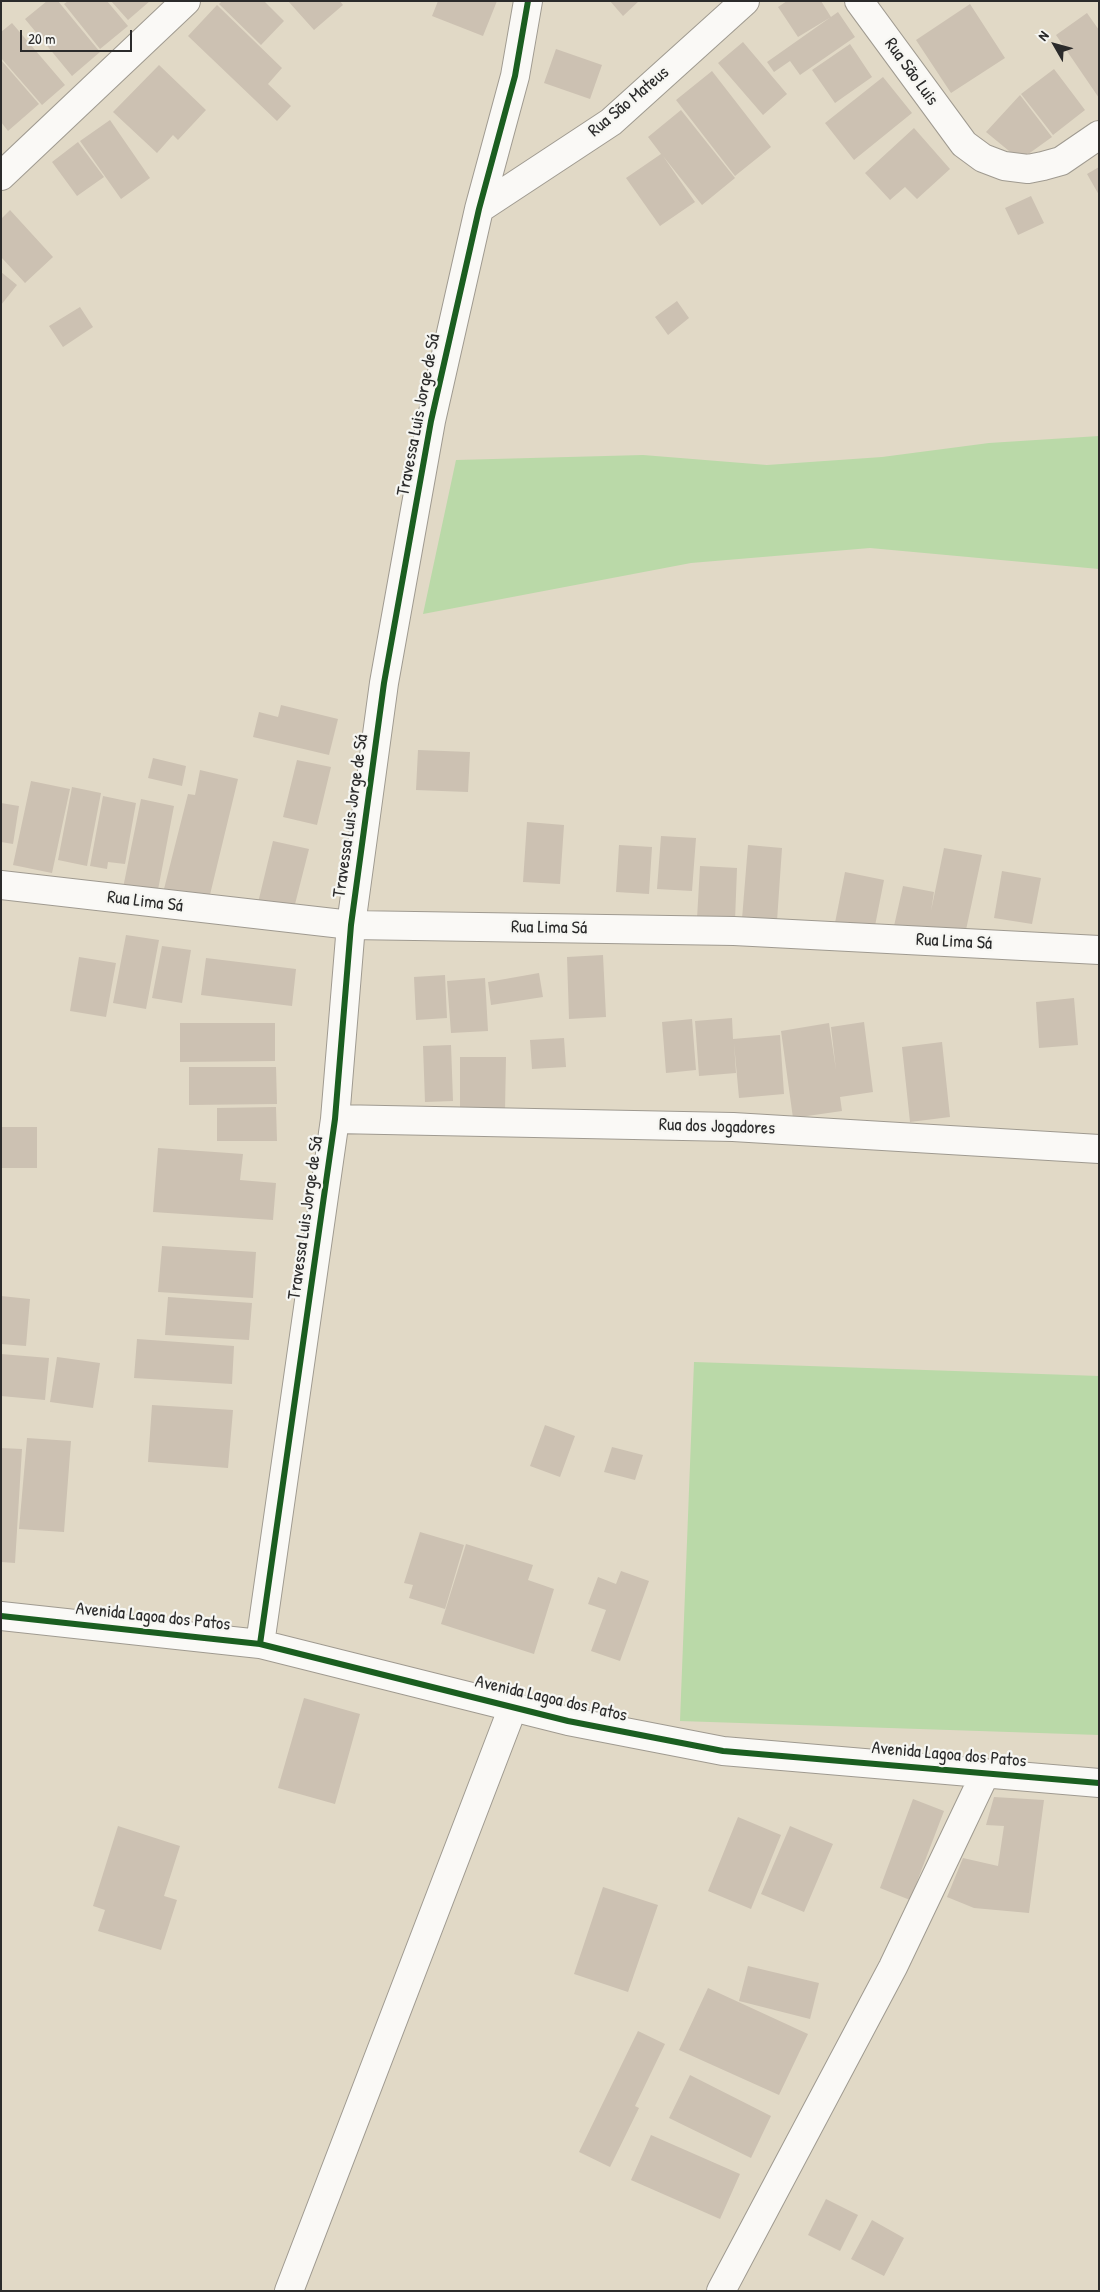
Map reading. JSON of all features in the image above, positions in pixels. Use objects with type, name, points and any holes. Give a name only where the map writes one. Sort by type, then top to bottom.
[{"type":"street","points":[[1,176],[186,1]]},
{"type":"street","name":"Travessa Luis Jorge de Sá","points":[[260,1644],[335,1119],[351,925],[384,684],[430,421],[479,208],[515,76],[528,1]]},
{"type":"street","name":"Rua São Mateus","points":[[479,208],[611,122],[745,1]]},
{"type":"street","name":"Rua São Luis","points":[[859,1],[964,144],[983,158],[1004,166],[1028,169],[1061,161],[1099,135]]},
{"type":"street","name":"Rua Lima Sá","points":[[1,885],[351,925],[734,930],[1099,950]]},
{"type":"street","name":"Rua dos Jogadores","points":[[335,1119],[733,1127],[1099,1149]]},
{"type":"street","name":"Avenida Lagoa dos Patos","points":[[1,1616],[260,1644],[568,1721],[723,1751],[1099,1783]]},
{"type":"street","points":[[289,2291],[514,1707]]},
{"type":"street","points":[[721,2291],[893,1967],[984,1774]]},
{"type":"green space","points":[[1099,436],[1099,569],[870,548],[691,563],[423,614],[456,460],[643,455],[767,465],[882,457],[989,443]]},
{"type":"green space","points":[[694,1362],[1099,1376],[1099,1735],[680,1721]]},
{"type":"building","points":[[47,1],[58,1],[100,52],[72,76],[25,19]]},
{"type":"building","points":[[68,1],[107,1],[128,26],[100,49],[64,4]]},
{"type":"building","points":[[111,1],[150,1],[128,20]]},
{"type":"building","points":[[222,1],[264,1],[284,21],[261,45],[219,4]]},
{"type":"building","points":[[288,1],[340,1],[343,5],[314,30]]},
{"type":"building","points":[[438,1],[497,1],[483,36],[432,16]]},
{"type":"building","points":[[610,1],[639,1],[623,16]]},
{"type":"building","points":[[787,1],[821,1],[831,17],[798,37],[778,7]]},
{"type":"building","points":[[970,4],[1005,58],[951,93],[916,40]]},
{"type":"building","points":[[217,5],[282,68],[268,84],[291,106],[277,121],[188,36]]},
{"type":"building","points":[[838,12],[855,37],[800,75],[790,61],[774,72],[767,62]]},
{"type":"building","points":[[1087,13],[1099,30],[1099,98],[1056,35]]},
{"type":"building","points":[[12,23],[65,85],[42,105],[1,58],[1,32]]},
{"type":"building","points":[[743,42],[787,94],[763,115],[718,63]]},
{"type":"building","points":[[850,44],[872,77],[835,103],[812,70]]},
{"type":"building","points":[[556,49],[602,65],[590,99],[544,83]]},
{"type":"building","points":[[1,60],[39,104],[8,131],[1,122]]},
{"type":"building","points":[[159,65],[206,110],[178,140],[173,135],[157,153],[113,112]]},
{"type":"building","points":[[1054,69],[1085,110],[1053,135],[1021,94]]},
{"type":"building","points":[[712,71],[771,147],[735,176],[676,100]]},
{"type":"building","points":[[883,77],[912,113],[854,160],[825,123]]},
{"type":"building","points":[[1020,95],[1052,137],[1020,160],[986,132]]},
{"type":"building","points":[[681,110],[735,178],[702,205],[663,156],[695,202],[660,226],[626,178],[661,154],[648,137]]},
{"type":"building","points":[[110,120],[150,178],[121,199],[80,141]]},
{"type":"building","points":[[914,128],[950,169],[917,199],[905,187],[890,200],[865,173]]},
{"type":"building","points":[[78,142],[104,177],[77,196],[52,162]]},
{"type":"building","points":[[1099,167],[1099,195],[1087,174]]},
{"type":"building","points":[[1031,196],[1044,223],[1018,235],[1005,208]]},
{"type":"building","points":[[10,210],[53,257],[25,283],[1,257],[1,219]]},
{"type":"building","points":[[1,272],[17,285],[1,305]]},
{"type":"building","points":[[677,301],[689,318],[668,335],[655,317]]},
{"type":"building","points":[[80,307],[93,327],[63,347],[49,326]]},
{"type":"building","points":[[281,705],[338,719],[329,755],[253,737],[259,712],[278,717]]},
{"type":"building","points":[[418,750],[470,752],[468,792],[416,790]]},
{"type":"building","points":[[153,758],[186,766],[182,786],[148,778]]},
{"type":"building","points":[[297,760],[331,767],[317,825],[283,817]]},
{"type":"building","points":[[200,770],[238,779],[208,903],[163,893],[188,794],[195,795]]},
{"type":"building","points":[[31,781],[70,789],[52,873],[13,865]]},
{"type":"building","points":[[72,787],[101,793],[87,866],[58,860]]},
{"type":"building","points":[[103,796],[136,803],[125,864],[108,862],[107,869],[90,866]]},
{"type":"building","points":[[141,799],[174,806],[157,895],[123,888]]},
{"type":"building","points":[[1,803],[19,806],[13,844],[1,842]]},
{"type":"building","points":[[527,822],[564,825],[560,884],[523,882]]},
{"type":"building","points":[[661,836],[696,838],[692,891],[657,889]]},
{"type":"building","points":[[273,841],[309,849],[291,920],[256,911]]},
{"type":"building","points":[[619,845],[652,847],[649,894],[616,892]]},
{"type":"building","points":[[748,845],[782,848],[777,921],[742,919]]},
{"type":"building","points":[[944,848],[982,855],[963,944],[892,935],[903,886],[934,892],[931,911]]},
{"type":"building","points":[[700,866],[737,868],[735,921],[697,919]]},
{"type":"building","points":[[1002,871],[1041,878],[1032,924],[994,918]]},
{"type":"building","points":[[845,872],[884,880],[873,936],[834,928]]},
{"type":"building","points":[[126,935],[159,940],[146,1009],[113,1003]]},
{"type":"building","points":[[162,946],[191,950],[182,1003],[152,998]]},
{"type":"building","points":[[603,955],[606,1017],[569,1019],[567,957]]},
{"type":"building","points":[[79,957],[116,963],[106,1017],[70,1011]]},
{"type":"building","points":[[206,958],[296,969],[292,1006],[201,995]]},
{"type":"building","points":[[539,973],[543,997],[491,1005],[488,982]]},
{"type":"building","points":[[445,975],[447,1018],[416,1020],[414,977]]},
{"type":"building","points":[[485,978],[488,1031],[451,1033],[447,981]]},
{"type":"building","points":[[1074,998],[1078,1045],[1039,1048],[1036,1002]]},
{"type":"building","points":[[732,1018],[733,1039],[780,1035],[784,1094],[739,1098],[734,1043],[736,1073],[699,1076],[695,1021]]},
{"type":"building","points":[[692,1019],[696,1070],[666,1073],[662,1022]]},
{"type":"building","points":[[864,1022],[873,1092],[840,1097],[842,1111],[793,1118],[781,1031],[829,1023],[836,1070],[831,1027]]},
{"type":"building","points":[[180,1023],[275,1023],[275,1061],[180,1062]]},
{"type":"building","points":[[564,1038],[566,1067],[532,1069],[530,1040]]},
{"type":"building","points":[[942,1042],[950,1117],[910,1122],[902,1047]]},
{"type":"building","points":[[451,1045],[453,1101],[425,1102],[423,1046]]},
{"type":"building","points":[[460,1057],[506,1057],[505,1111],[460,1111]]},
{"type":"building","points":[[189,1067],[276,1067],[277,1104],[189,1105]]},
{"type":"building","points":[[276,1107],[277,1141],[217,1141],[217,1108]]},
{"type":"building","points":[[1,1127],[37,1127],[37,1168],[1,1168]]},
{"type":"building","points":[[158,1148],[243,1154],[240,1180],[276,1183],[273,1220],[153,1212]]},
{"type":"building","points":[[162,1246],[256,1252],[253,1298],[158,1292]]},
{"type":"building","points":[[1,1296],[30,1299],[26,1346],[1,1344]]},
{"type":"building","points":[[168,1297],[252,1303],[249,1340],[165,1335]]},
{"type":"building","points":[[137,1339],[234,1346],[232,1384],[134,1378]]},
{"type":"building","points":[[1,1354],[49,1358],[45,1400],[1,1396]]},
{"type":"building","points":[[57,1357],[100,1363],[93,1408],[50,1402]]},
{"type":"building","points":[[152,1405],[233,1410],[228,1468],[148,1462]]},
{"type":"building","points":[[545,1425],[575,1436],[560,1477],[530,1466]]},
{"type":"building","points":[[27,1438],[71,1441],[64,1532],[19,1529]]},
{"type":"building","points":[[612,1447],[643,1455],[635,1480],[604,1472]]},
{"type":"building","points":[[1,1448],[22,1449],[15,1563],[1,1562]]},
{"type":"building","points":[[420,1532],[464,1545],[445,1609],[409,1598],[413,1585],[404,1583]]},
{"type":"building","points":[[466,1544],[533,1565],[528,1580],[554,1589],[534,1654],[441,1624]]},
{"type":"building","points":[[621,1571],[649,1581],[620,1661],[591,1651],[606,1610],[588,1604],[598,1577],[616,1584]]},
{"type":"building","points":[[304,1698],[360,1714],[335,1804],[278,1788]]},
{"type":"building","points":[[994,1797],[1044,1800],[1029,1913],[974,1908],[947,1897],[963,1858],[998,1866],[1004,1826],[986,1825]]},
{"type":"building","points":[[913,1799],[944,1811],[910,1900],[880,1888]]},
{"type":"building","points":[[738,1817],[781,1835],[751,1909],[708,1891]]},
{"type":"building","points":[[118,1826],[180,1846],[164,1896],[177,1900],[161,1950],[98,1931],[105,1910],[93,1906]]},
{"type":"building","points":[[790,1826],[833,1844],[804,1912],[761,1894]]},
{"type":"building","points":[[603,1887],[658,1905],[628,1992],[574,1974]]},
{"type":"building","points":[[748,1966],[819,1983],[810,2019],[739,2001]]},
{"type":"building","points":[[708,1988],[808,2034],[779,2095],[679,2050]]},
{"type":"building","points":[[638,2031],[665,2044],[635,2106],[639,2108],[610,2167],[579,2152]]},
{"type":"building","points":[[690,2075],[771,2116],[751,2158],[669,2118]]},
{"type":"building","points":[[651,2135],[740,2174],[720,2219],[631,2180]]},
{"type":"building","points":[[826,2199],[858,2215],[840,2251],[808,2235]]},
{"type":"building","points":[[872,2220],[904,2238],[884,2276],[851,2259]]},
{"type":"cycle path","points":[[260,1644],[335,1119],[351,925],[384,683],[431,421],[479,209],[515,76],[528,1]]},
{"type":"cycle path","points":[[1,1616],[260,1644],[568,1721],[723,1751],[1099,1783]]}]
